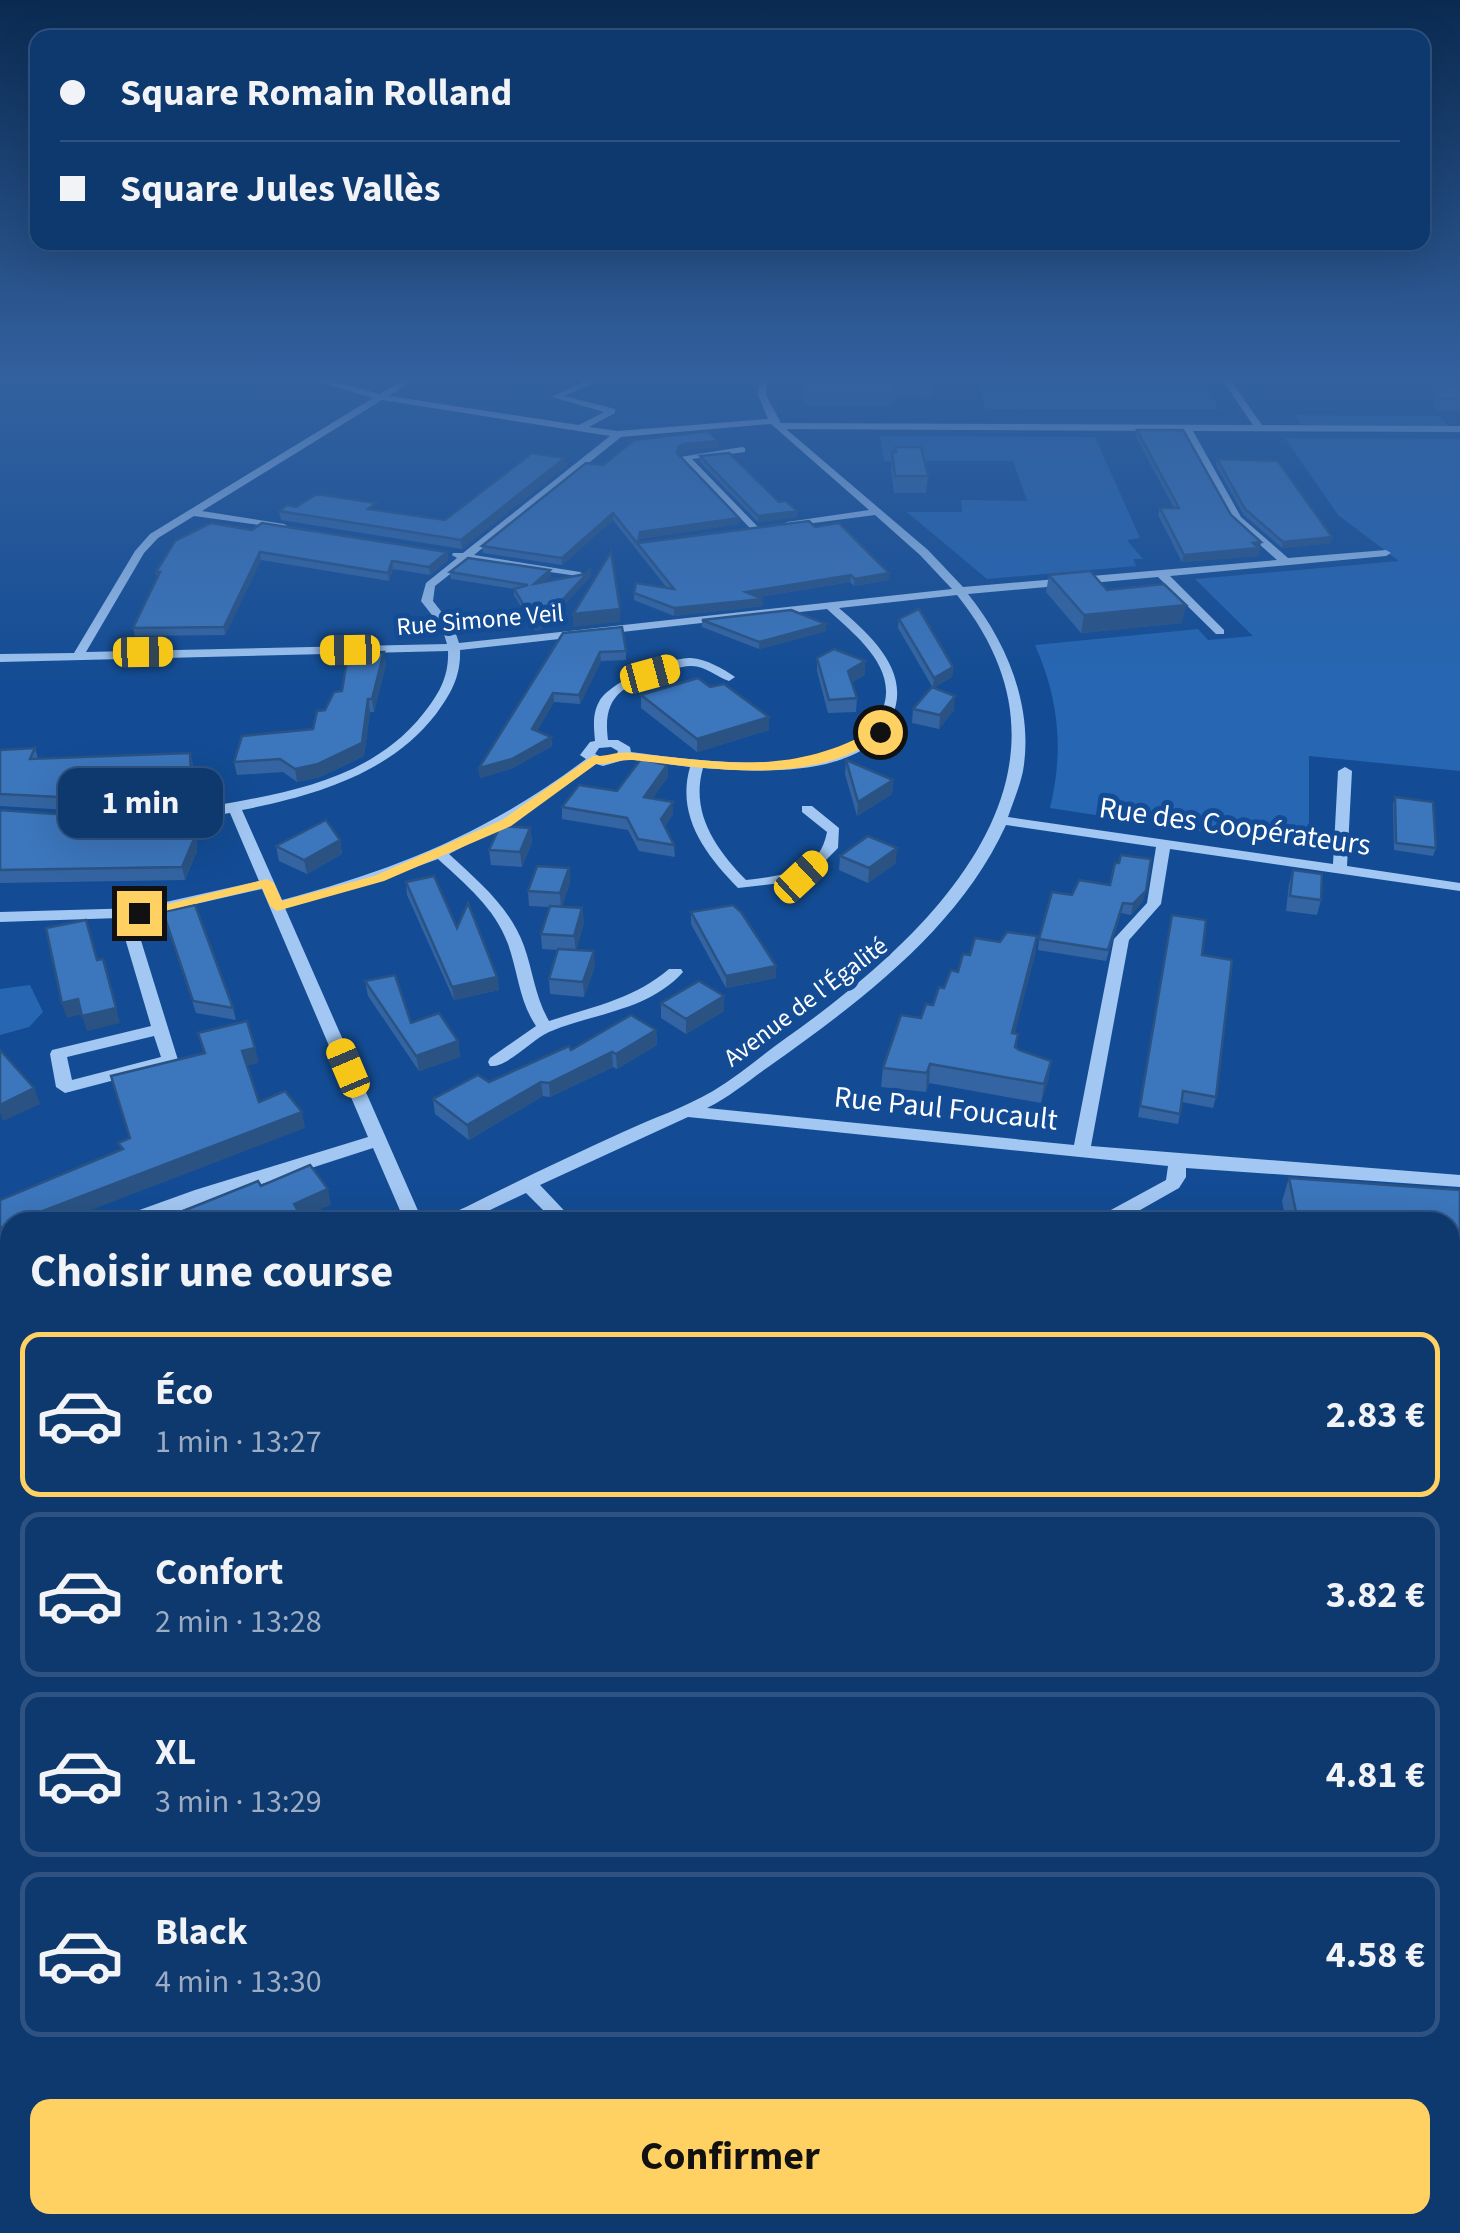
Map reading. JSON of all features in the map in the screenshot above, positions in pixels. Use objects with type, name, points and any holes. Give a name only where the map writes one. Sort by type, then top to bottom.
[{"type":"street","points":[[79,654],[140,550],[154,536],[244,479]]},
{"type":"street","points":[[166,818],[234,807],[331,780],[393,750],[414,732],[444,696],[454,666],[450,631],[426,596],[434,580],[561,479]]},
{"type":"street","points":[[706,479],[755,530]]},
{"type":"street","name":"Avenue de l'Égalité","points":[[686,1112],[722,1092],[834,1014],[909,950],[965,882],[1001,820],[1017,764],[1014,692],[999,649],[961,592],[839,479]]},
{"type":"street","points":[[1215,479],[1235,516],[1286,562]]},
{"type":"street","points":[[190,512],[307,531]]},
{"type":"street","points":[[736,532],[876,512]]},
{"type":"street","points":[[444,553],[580,575]]},
{"type":"street","name":"Rue Simone Veil","points":[[0,658],[453,647],[828,605],[1386,553]]},
{"type":"street","points":[[1160,574],[1220,632]]},
{"type":"street","points":[[277,906],[364,884],[440,854],[507,823],[593,760],[611,762],[624,756],[748,768],[803,763],[862,745],[880,732],[890,708],[888,672],[874,648],[828,605]]},
{"type":"street","points":[[602,743],[598,718],[602,705],[632,680],[692,662],[729,677]]},
{"type":"street","points":[[593,760],[587,751],[602,743],[622,746],[624,756]]},
{"type":"street","points":[[696,765],[691,788],[697,822],[714,852],[742,885],[798,879],[831,848],[834,832],[807,808]]},
{"type":"street","points":[[1340,870],[1345,771]]},
{"type":"street","points":[[234,807],[410,1212]]},
{"type":"street","name":"Rue des Coopérateurs","points":[[1001,820],[1460,887]]},
{"type":"street","points":[[1082,1152],[1122,939],[1154,904],[1164,844]]},
{"type":"street","points":[[440,854],[501,914],[516,945],[532,1010],[544,1028]]},
{"type":"street","points":[[0,917],[125,914],[267,883]]},
{"type":"street","points":[[125,914],[161,1029],[170,1060],[65,1086],[58,1054],[161,1029]]},
{"type":"street","points":[[496,1062],[544,1028],[631,1000],[658,987],[675,972]]},
{"type":"street","points":[[471,1212],[686,1112]]},
{"type":"street","name":"Rue Paul Foucault","points":[[686,1112],[1177,1161],[1460,1182]]},
{"type":"street","points":[[154,1212],[379,1140]]},
{"type":"street","points":[[1123,1212],[1172,1184],[1177,1177],[1177,1161]]},
{"type":"street","points":[[528,1184],[556,1212]]},
{"type":"shaded area","points":[[1019,479],[1114,479],[1140,538],[1127,540],[1143,559],[1133,559],[1136,566],[987,579],[907,512],[962,512],[961,500],[1027,501]]},
{"type":"shaded area","points":[[1313,479],[1460,479],[1460,771],[1309,756],[1309,848],[1050,808],[1057,766],[1057,725],[1035,645],[1198,629],[1208,640],[1253,636],[1195,579],[1399,561],[1338,515]]},
{"type":"shaded area","points":[[30,985],[43,1012],[29,1027],[0,1035],[0,989]]},
{"type":"building","points":[[498,479],[538,479],[461,540],[279,511],[323,495],[376,503],[368,509],[445,520]]},
{"type":"building","points":[[566,479],[702,479],[739,518],[640,532],[638,543],[809,521],[815,527],[839,523],[889,573],[855,579],[851,575],[746,592],[763,599],[674,608],[634,593],[636,583],[674,589],[613,513],[562,558],[482,546]]},
{"type":"building","points":[[722,479],[756,479],[779,502],[786,501],[797,511],[758,516]]},
{"type":"building","points":[[1163,479],[1211,479],[1231,515],[1261,542],[1253,543],[1259,548],[1184,555],[1160,508],[1179,508]]},
{"type":"building","points":[[1228,479],[1291,479],[1332,537],[1283,542],[1245,509]]},
{"type":"building","points":[[211,523],[252,530],[262,523],[447,552],[429,567],[392,561],[388,573],[260,552],[224,627],[133,628],[160,572],[156,572],[175,541]]},
{"type":"building","points":[[611,552],[620,609],[573,614]]},
{"type":"building","points":[[468,558],[550,570],[534,584],[585,574],[591,569],[540,624],[535,624],[514,589],[528,585],[450,572]]},
{"type":"building","points":[[1090,571],[1107,590],[1164,584],[1186,605],[1084,615],[1049,575]]},
{"type":"building","points":[[919,609],[953,667],[934,678],[899,619]]},
{"type":"building","points":[[791,610],[826,624],[759,642],[702,620]]},
{"type":"building","points":[[622,627],[626,651],[600,652],[579,695],[553,693],[532,729],[551,737],[512,759],[479,768],[563,633]]},
{"type":"building","points":[[834,649],[865,661],[848,671],[857,698],[829,700],[817,658]]},
{"type":"building","points":[[384,652],[372,699],[368,699],[362,743],[318,764],[295,769],[280,759],[234,762],[242,736],[313,729],[317,711],[325,710],[334,692],[342,691],[348,653]]},
{"type":"building","points":[[698,678],[710,687],[724,684],[769,717],[697,739],[641,695]]},
{"type":"building","points":[[932,687],[955,696],[940,715],[913,709]]},
{"type":"building","points":[[35,748],[30,759],[190,753],[192,794],[98,799],[0,794],[0,750]]},
{"type":"building","points":[[641,759],[667,765],[644,797],[673,802],[661,819],[674,845],[638,839],[627,818],[562,807],[579,785],[617,791]]},
{"type":"building","points":[[846,760],[893,780],[858,802]]},
{"type":"building","points":[[1395,797],[1433,802],[1436,848],[1396,843]]},
{"type":"building","points":[[192,809],[194,839],[182,867],[0,870],[0,810],[54,814]]},
{"type":"building","points":[[326,820],[340,840],[304,860],[276,846]]},
{"type":"building","points":[[500,826],[530,828],[520,852],[489,850]]},
{"type":"building","points":[[868,836],[897,848],[869,868],[840,856]]},
{"type":"building","points":[[1121,855],[1151,859],[1146,891],[1133,904],[1123,903],[1108,950],[1039,939],[1052,892],[1072,895],[1079,880],[1110,885]]},
{"type":"building","points":[[537,866],[569,868],[560,893],[528,891]]},
{"type":"building","points":[[1293,870],[1322,874],[1321,900],[1290,896]]},
{"type":"building","points":[[434,876],[457,928],[468,903],[497,977],[452,987],[406,882]]},
{"type":"building","points":[[195,905],[233,1008],[193,1001],[163,912]]},
{"type":"building","points":[[733,905],[776,966],[726,976],[691,912]]},
{"type":"building","points":[[550,906],[582,908],[574,936],[541,934]]},
{"type":"building","points":[[1172,915],[1206,920],[1202,955],[1232,960],[1216,1097],[1183,1091],[1180,1114],[1140,1106]]},
{"type":"building","points":[[86,920],[97,960],[103,959],[116,1008],[82,1016],[78,999],[62,1003],[46,928]]},
{"type":"building","points":[[1007,932],[1037,936],[1012,1033],[1018,1034],[1015,1047],[1019,1050],[1051,1061],[1044,1084],[930,1064],[927,1073],[883,1068],[901,1015],[921,1018],[926,1004],[933,1005],[939,987],[944,988],[951,970],[958,972],[963,954],[970,955],[975,938],[1000,942]]},
{"type":"building","points":[[558,949],[594,951],[583,982],[549,979]]},
{"type":"building","points":[[395,975],[411,1023],[439,1013],[458,1041],[416,1056],[365,981]]},
{"type":"building","points":[[699,981],[724,996],[686,1019],[661,1003]]},
{"type":"building","points":[[631,1015],[656,1030],[616,1054],[612,1052],[549,1083],[541,1082],[467,1125],[433,1099],[478,1075],[489,1082],[569,1046],[571,1050]]},
{"type":"building","points":[[247,1021],[255,1048],[242,1051],[259,1102],[285,1091],[302,1112],[40,1212],[0,1212],[0,1200],[123,1149],[118,1143],[130,1138],[111,1076],[205,1053],[198,1033]]},
{"type":"building","points":[[0,1050],[34,1088],[0,1105]]},
{"type":"building","points":[[310,1165],[328,1189],[294,1204],[295,1212],[180,1212],[258,1181],[261,1186]]},
{"type":"building","points":[[1289,1178],[1460,1190],[1460,1212],[1296,1212]]},
{"type":"route","points":[[139,913],[267,883],[277,906],[379,878],[507,823],[593,760],[611,762],[624,756],[706,766],[792,765],[841,753],[880,732]]}]
